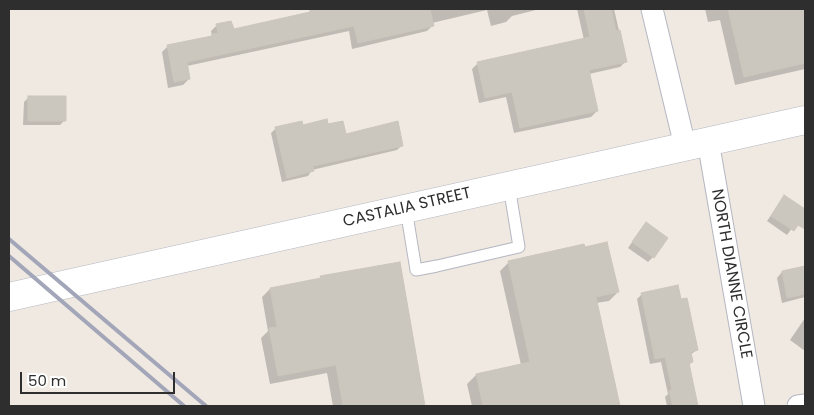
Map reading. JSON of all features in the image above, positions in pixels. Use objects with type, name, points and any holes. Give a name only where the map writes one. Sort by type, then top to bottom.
[{"type":"street","name":"NORTH DIANNE CIRCLE","points":[[652,9],[697,144],[754,406]]},
{"type":"street","name":"CASTALIA STREET","points":[[9,297],[805,120]]},
{"type":"street","points":[[798,406],[805,405]]},
{"type":"lane","points":[[406,209],[416,270],[437,266],[519,247],[508,186]]},
{"type":"building","points":[[310,9],[430,9],[434,26],[358,43],[354,26],[187,62],[190,79],[174,82],[167,45],[212,36],[212,34],[218,33],[216,24],[231,21],[234,29],[310,12]]},
{"type":"building","points":[[584,9],[611,9],[616,31],[620,30],[627,62],[589,70],[598,111],[520,128],[512,92],[485,98],[477,62],[590,37]]},
{"type":"building","points":[[728,9],[805,9],[805,63],[744,77]]},
{"type":"building","points":[[28,96],[66,96],[66,121],[28,121]]},
{"type":"building","points":[[327,119],[328,124],[343,121],[346,134],[398,121],[403,146],[313,166],[314,171],[287,178],[275,127],[302,121],[303,125]]},
{"type":"building","points":[[784,195],[805,209],[805,229],[798,225],[794,231],[771,216]]},
{"type":"building","points":[[646,222],[668,238],[654,258],[632,242]]},
{"type":"building","points":[[607,242],[619,292],[596,297],[620,406],[483,406],[476,374],[530,362],[508,261],[584,244],[585,247]]},
{"type":"building","points":[[400,262],[425,406],[343,406],[336,365],[278,376],[269,328],[277,327],[270,288],[321,278],[320,276]]},
{"type":"building","points":[[805,266],[805,294],[787,298],[782,271]]},
{"type":"building","points":[[678,285],[681,299],[687,298],[698,350],[691,352],[693,362],[689,363],[698,406],[673,406],[669,391],[672,390],[665,357],[655,359],[641,293]]},
{"type":"railway","points":[[9,239],[206,406]]},
{"type":"railway","points":[[9,256],[184,406]]}]
